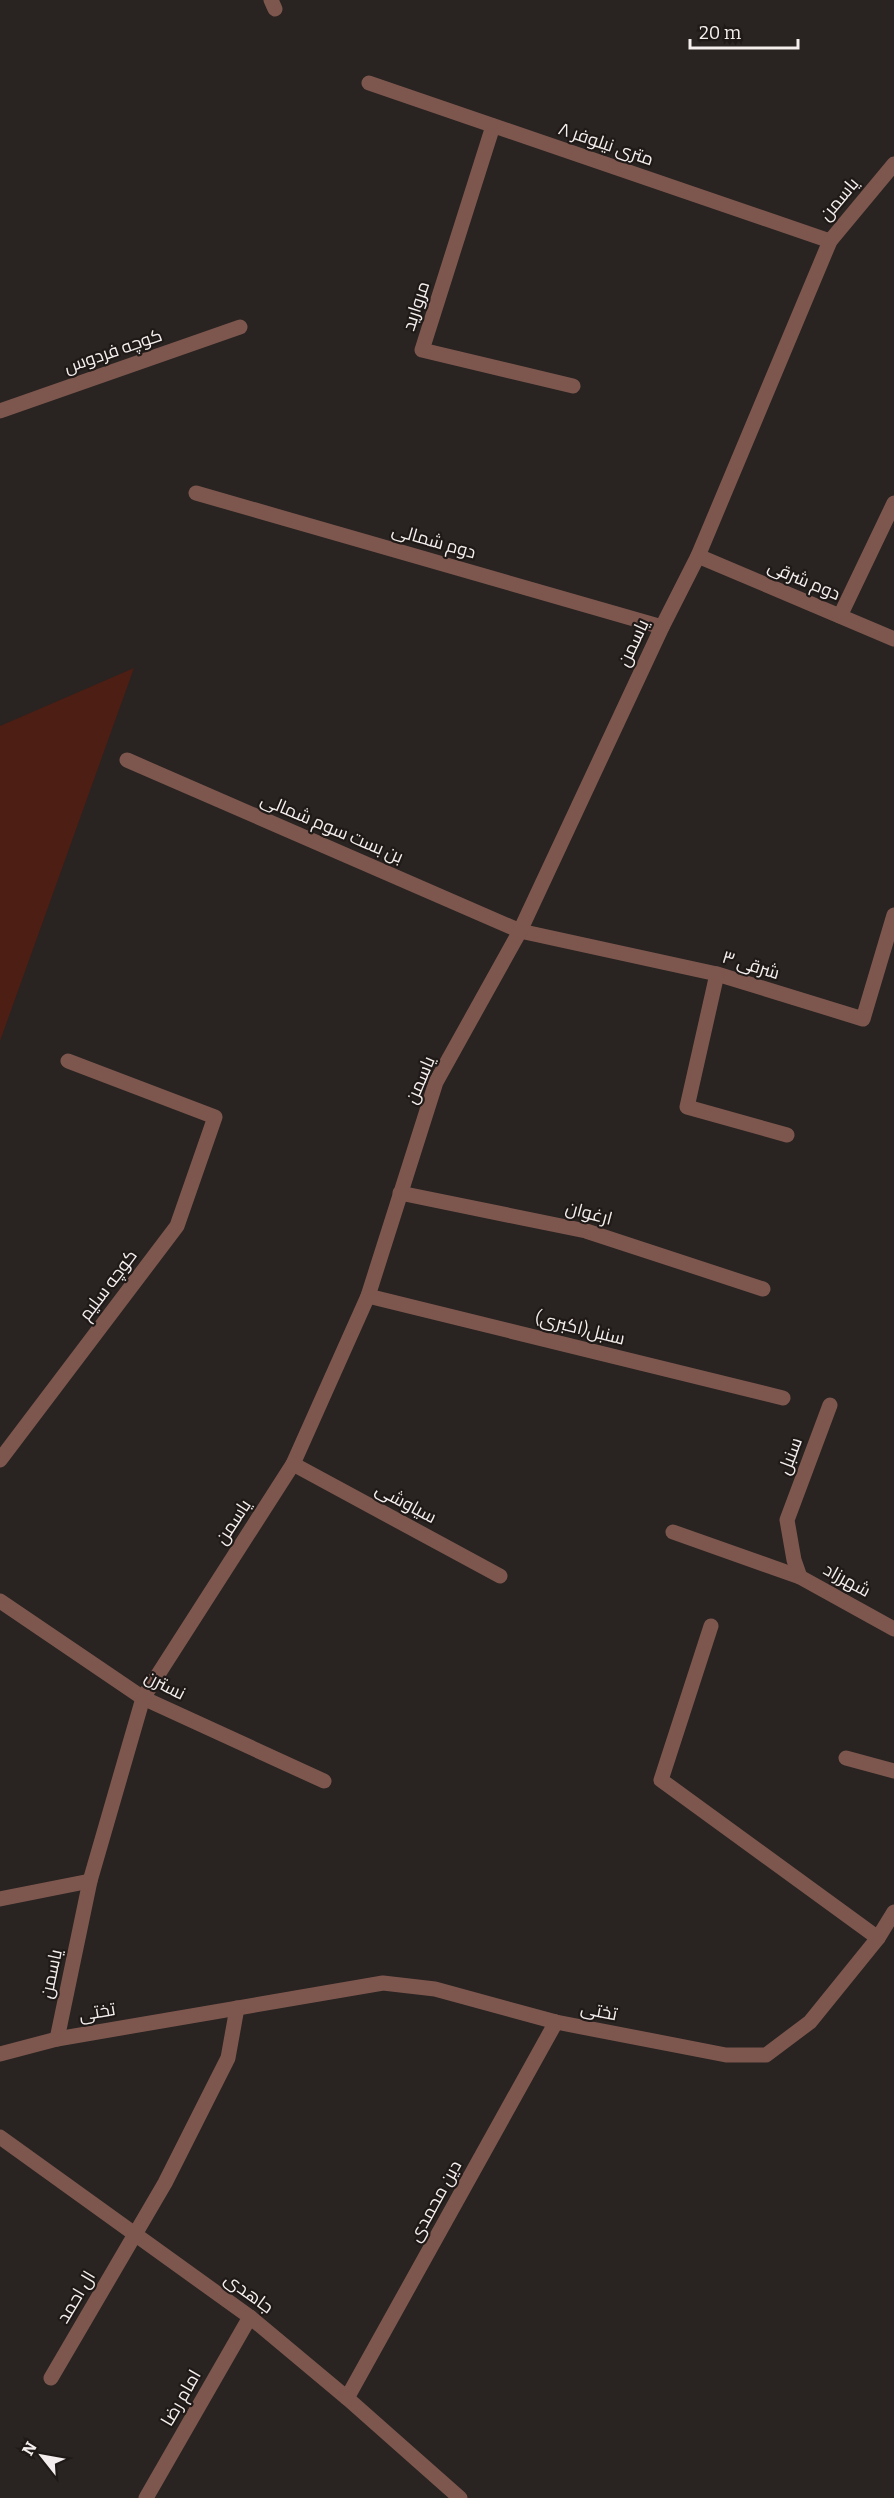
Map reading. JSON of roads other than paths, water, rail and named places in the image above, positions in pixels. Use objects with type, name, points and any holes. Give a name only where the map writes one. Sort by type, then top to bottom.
[{"type":"street","name":"۸ متری نیلوفر","points":[[369,83],[830,241]]},
{"type":"street","name":"مروارید","points":[[493,126],[422,350],[573,386]]},
{"type":"street","name":"یاسمن","points":[[57,2039],[90,1881],[143,1698],[293,1464],[368,1296],[436,1082],[520,931],[662,627],[698,556],[830,241],[894,164]]},
{"type":"street","name":"کوچه فردوس","points":[[0,411],[240,327]]},
{"type":"street","name":"دوم شمالی","points":[[196,493],[662,627]]},
{"type":"street","points":[[840,616],[894,503]]},
{"type":"street","name":"دوم شرقی","points":[[698,556],[894,639]]},
{"type":"street","name":"بن بست سوم شمالی","points":[[127,760],[520,931]]},
{"type":"street","name":"۳ شرقی","points":[[520,931],[717,974],[863,1019],[894,915]]},
{"type":"street","points":[[717,974],[687,1107],[788,1135]]},
{"type":"street","name":"کوچه سلیم","points":[[0,1460],[177,1226],[215,1117],[68,1061]]},
{"type":"street","name":"ارغوان","points":[[400,1193],[586,1231],[763,1289]]},
{"type":"street","name":"سنبل(اکبری)","points":[[368,1296],[783,1398]]},
{"type":"street","name":"سنبل","points":[[786,1520],[830,1405]]},
{"type":"street","name":"سیاوشی","points":[[293,1464],[500,1576]]},
{"type":"street","name":"شهرزاد","points":[[786,1520],[794,1560],[800,1576],[894,1629]]},
{"type":"street","points":[[674,1532],[800,1576]]},
{"type":"street","name":"نسترن","points":[[0,1601],[143,1698],[324,1781]]},
{"type":"street","points":[[711,1626],[661,1780],[878,1938]]},
{"type":"street","points":[[846,1758],[894,1771]]},
{"type":"street","points":[[0,1899],[90,1881]]},
{"type":"street","name":"تختی","points":[[0,2054],[57,2039],[383,1983],[435,1989],[556,2022],[726,2055],[766,2055],[810,2022],[878,1938],[894,1912]]},
{"type":"street","points":[[135,2236],[165,2183],[228,2058],[237,2008]]},
{"type":"street","name":"دین محمدی","points":[[347,2398],[556,2022]]},
{"type":"street","name":"جاهدی","points":[[0,2138],[250,2317],[347,2398],[460,2498]]},
{"type":"street","name":"ال احمد","points":[[51,2378],[135,2236]]},
{"type":"street","name":"امام رضا","points":[[146,2498],[250,2317]]}]
